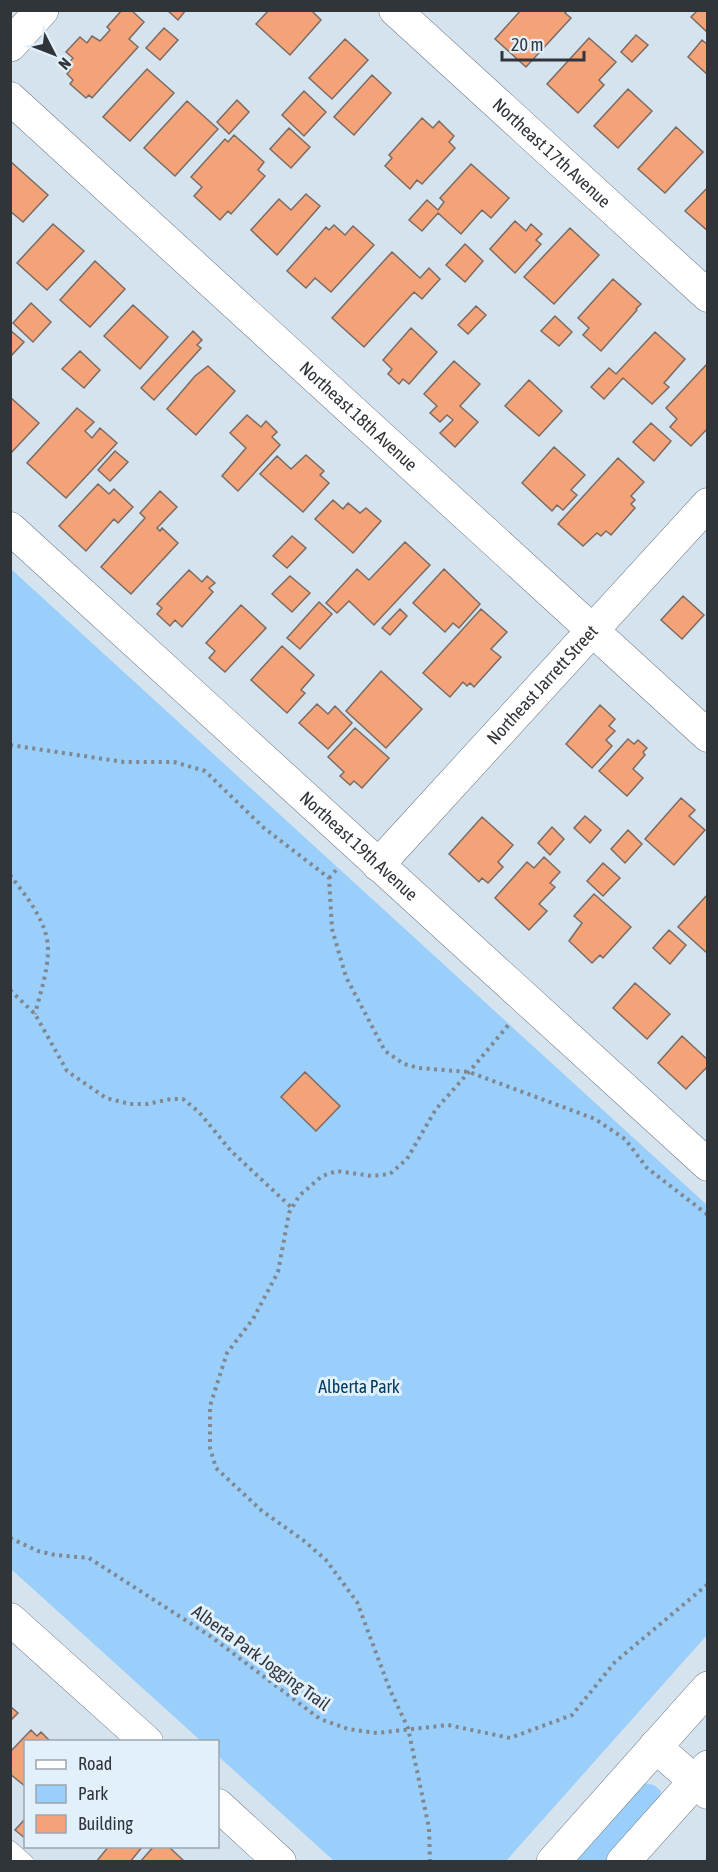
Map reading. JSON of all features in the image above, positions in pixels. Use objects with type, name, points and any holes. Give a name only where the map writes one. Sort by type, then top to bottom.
[{"type":"street","points":[[10,45],[42,10]]},
{"type":"street","name":"Northeast 17th Avenue","points":[[394,10],[708,296]]},
{"type":"street","name":"Northeast 18th Avenue","points":[[10,98],[708,736]]},
{"type":"street","name":"Northeast Jarrett Street","points":[[378,865],[708,504]]},
{"type":"street","name":"Northeast 19th Avenue","points":[[10,528],[708,1165]]},
{"type":"street","points":[[10,1619],[145,1740]]},
{"type":"street","points":[[552,1862],[708,1688]]},
{"type":"street","points":[[623,1862],[703,1781],[655,1746]]},
{"type":"street","points":[[219,1806],[280,1862]]},
{"type":"lane","points":[[10,1848],[26,1862]]},
{"type":"path","points":[[10,745],[124,762],[174,762],[205,771],[264,828],[329,878],[332,928],[346,977],[385,1051],[404,1064],[419,1068],[469,1072],[595,1119],[625,1139],[647,1168],[708,1215]]},
{"type":"path","points":[[10,875],[42,924],[48,949],[35,1014]]},
{"type":"path","points":[[10,990],[35,1014],[67,1071],[106,1098],[130,1104],[183,1099],[199,1112],[231,1151],[292,1208]]},
{"type":"path","points":[[430,1862],[429,1828],[408,1728],[390,1690],[357,1602],[326,1560],[303,1540],[262,1511],[216,1468],[210,1448],[210,1406],[227,1353],[253,1319],[278,1272],[289,1213],[299,1196],[322,1176],[337,1171],[372,1176],[390,1174],[407,1159],[436,1109],[528,1001]]},
{"type":"path","name":"Alberta Park Jogging Trail","points":[[10,1538],[55,1556],[89,1558],[210,1636],[320,1719],[348,1729],[377,1733],[448,1725],[510,1738],[572,1715],[615,1662],[708,1584]]},
{"type":"green space","name":"Alberta Park","points":[[11,569],[707,1205],[707,1635],[506,1861],[334,1861],[219,1757],[219,1740],[200,1740],[11,1569]]},
{"type":"green space","points":[[644,1783],[654,1785],[661,1791],[658,1805],[608,1861],[568,1862]]},
{"type":"building","points":[[122,10],[131,10],[144,22],[129,39],[138,47],[92,98],[89,95],[86,98],[70,84],[73,80],[67,74],[70,70],[66,66],[73,58],[66,52],[80,37],[87,43],[92,36],[100,41],[110,30],[107,27]]},
{"type":"building","points":[[167,10],[186,10],[178,20]]},
{"type":"building","points":[[269,10],[314,10],[313,12],[321,20],[290,55],[256,24]]},
{"type":"building","points":[[521,10],[568,10],[565,13],[571,18],[526,67],[495,39]]},
{"type":"building","points":[[698,10],[708,10],[707,32],[691,17]]},
{"type":"building","points":[[164,28],[178,40],[160,60],[146,48]]},
{"type":"building","points":[[636,35],[648,45],[632,62],[621,52]]},
{"type":"building","points":[[589,38],[616,62],[599,80],[604,85],[578,113],[547,84]]},
{"type":"building","points":[[345,39],[368,60],[332,99],[309,78]]},
{"type":"building","points":[[702,40],[708,45],[708,75],[688,57]]},
{"type":"building","points":[[147,69],[174,93],[130,141],[103,117]]},
{"type":"building","points":[[372,75],[391,93],[354,135],[334,117]]},
{"type":"building","points":[[628,89],[652,111],[618,148],[594,126]]},
{"type":"building","points":[[304,91],[326,112],[304,136],[282,115]]},
{"type":"building","points":[[237,100],[249,112],[229,134],[217,122]]},
{"type":"building","points":[[187,101],[218,129],[175,176],[144,148]]},
{"type":"building","points":[[422,118],[433,128],[439,121],[454,136],[449,142],[455,148],[422,184],[417,180],[410,189],[385,166],[392,158],[389,155]]},
{"type":"building","points":[[676,127],[703,152],[665,193],[638,169]]},
{"type":"building","points":[[289,128],[310,147],[291,168],[270,149]]},
{"type":"building","points":[[234,135],[264,162],[258,170],[265,176],[231,214],[228,211],[220,220],[194,196],[202,187],[191,177],[225,139],[228,142]]},
{"type":"building","points":[[10,161],[48,195],[23,222],[10,211]]},
{"type":"building","points":[[471,164],[509,198],[491,218],[482,210],[461,234],[438,213],[422,231],[409,220],[427,200],[438,210],[444,202],[440,198]]},
{"type":"building","points":[[708,187],[708,231],[685,211]]},
{"type":"building","points":[[306,194],[320,206],[277,255],[251,230],[279,199],[291,210]]},
{"type":"building","points":[[515,221],[526,231],[531,224],[542,234],[536,240],[541,244],[515,273],[490,249]]},
{"type":"building","points":[[53,224],[84,251],[47,290],[17,263]]},
{"type":"building","points":[[334,225],[345,235],[353,226],[374,245],[331,292],[315,278],[306,288],[287,271],[326,227],[329,230]]},
{"type":"building","points":[[570,228],[599,255],[554,304],[524,277]]},
{"type":"building","points":[[465,244],[483,261],[465,282],[446,265]]},
{"type":"building","points":[[392,252],[420,278],[429,268],[440,279],[422,299],[414,292],[364,347],[332,318]]},
{"type":"building","points":[[95,261],[125,289],[90,327],[60,300]]},
{"type":"building","points":[[613,279],[641,304],[601,351],[583,335],[589,328],[578,318]]},
{"type":"building","points":[[31,303],[51,322],[33,342],[13,323]]},
{"type":"building","points":[[133,305],[168,337],[140,369],[104,336]]},
{"type":"building","points":[[476,306],[486,315],[468,334],[458,325]]},
{"type":"building","points":[[555,316],[572,332],[559,346],[541,331]]},
{"type":"building","points":[[411,328],[437,352],[409,384],[403,379],[399,384],[388,374],[392,369],[383,360]]},
{"type":"building","points":[[10,330],[24,342],[10,357]]},
{"type":"building","points":[[193,331],[202,340],[197,345],[201,348],[154,400],[141,388]]},
{"type":"building","points":[[655,332],[685,359],[664,383],[669,387],[652,404],[623,378],[604,399],[591,387],[609,368],[616,374]]},
{"type":"building","points":[[80,351],[100,370],[84,388],[62,369]]},
{"type":"building","points":[[454,361],[480,384],[460,406],[478,422],[455,447],[440,433],[453,420],[447,415],[440,422],[430,413],[437,406],[424,394]]},
{"type":"building","points":[[708,363],[708,428],[691,446],[670,427],[677,419],[666,408]]},
{"type":"building","points":[[208,366],[235,391],[196,435],[167,409],[195,376]]},
{"type":"building","points":[[529,380],[562,411],[539,436],[505,406]]},
{"type":"building","points":[[10,397],[39,423],[11,453],[10,452]]},
{"type":"building","points":[[77,408],[94,422],[85,431],[92,438],[100,428],[117,443],[66,498],[27,463]]},
{"type":"building","points":[[247,415],[261,427],[266,421],[277,432],[272,437],[280,445],[238,491],[222,476],[246,448],[230,433]]},
{"type":"building","points":[[651,423],[671,441],[654,461],[633,442]]},
{"type":"building","points":[[554,447],[585,475],[571,490],[577,495],[563,510],[557,505],[552,511],[522,483]]},
{"type":"building","points":[[115,451],[128,462],[110,481],[98,470]]},
{"type":"building","points":[[306,455],[324,471],[320,475],[329,483],[303,512],[260,474],[277,456],[291,469]]},
{"type":"building","points":[[618,458],[644,482],[631,496],[635,500],[631,504],[635,508],[611,535],[606,531],[601,536],[597,533],[583,546],[558,524]]},
{"type":"building","points":[[98,484],[109,494],[114,489],[133,507],[118,523],[114,519],[86,551],[59,526]]},
{"type":"building","points":[[160,491],[177,507],[157,528],[160,531],[162,528],[178,543],[131,594],[101,567],[145,518],[140,513]]},
{"type":"building","points":[[333,500],[343,509],[348,503],[360,513],[366,508],[381,521],[353,553],[315,519]]},
{"type":"building","points":[[292,536],[306,548],[287,568],[273,556]]},
{"type":"building","points":[[405,542],[430,565],[374,625],[349,601],[337,613],[326,603],[357,569],[369,580]]},
{"type":"building","points":[[444,569],[480,604],[459,628],[453,623],[445,632],[413,603]]},
{"type":"building","points":[[189,570],[202,582],[207,576],[215,583],[209,588],[213,592],[182,627],[175,620],[170,626],[157,614],[162,608],[157,604]]},
{"type":"building","points":[[290,576],[310,593],[292,612],[272,594]]},
{"type":"building","points":[[683,596],[704,615],[682,639],[661,620]]},
{"type":"building","points":[[319,602],[332,614],[300,649],[287,638]]},
{"type":"building","points":[[241,605],[266,628],[225,672],[209,658],[215,651],[206,643]]},
{"type":"building","points":[[400,609],[407,616],[390,635],[382,628]]},
{"type":"building","points":[[481,609],[507,632],[491,649],[501,657],[474,687],[470,683],[467,686],[463,682],[450,697],[423,673]]},
{"type":"building","points":[[282,646],[314,675],[301,690],[305,693],[287,713],[251,680]]},
{"type":"building","points":[[381,671],[422,709],[386,748],[346,711]]},
{"type":"building","points":[[317,704],[328,714],[335,706],[352,723],[328,749],[299,723]]},
{"type":"building","points":[[600,705],[615,719],[609,726],[615,731],[606,740],[612,746],[592,768],[566,744]]},
{"type":"building","points":[[355,728],[389,758],[362,788],[354,781],[350,785],[340,776],[344,772],[328,757]]},
{"type":"building","points":[[628,739],[634,744],[638,740],[647,748],[643,752],[645,755],[633,769],[643,778],[627,796],[599,771]]},
{"type":"building","points":[[681,798],[695,810],[689,816],[705,830],[674,865],[645,839]]},
{"type":"building","points":[[585,816],[601,830],[590,843],[574,828]]},
{"type":"building","points":[[482,817],[513,845],[498,862],[503,867],[488,883],[482,878],[479,882],[449,854]]},
{"type":"building","points":[[552,827],[564,839],[550,855],[538,843]]},
{"type":"building","points":[[628,830],[642,844],[625,863],[611,849]]},
{"type":"building","points":[[544,857],[560,872],[550,883],[555,887],[539,904],[547,911],[529,930],[495,898],[527,862],[534,868]]},
{"type":"building","points":[[603,863],[620,878],[603,896],[587,881]]},
{"type":"building","points":[[594,894],[631,927],[603,958],[600,955],[592,963],[569,941],[582,923],[574,916]]},
{"type":"building","points":[[708,894],[708,952],[707,953],[678,927]]},
{"type":"building","points":[[669,930],[686,945],[670,964],[653,948]]},
{"type":"building","points":[[635,983],[670,1014],[647,1039],[613,1008]]},
{"type":"building","points":[[682,1036],[708,1060],[708,1066],[686,1089],[658,1063]]},
{"type":"building","points":[[305,1072],[340,1106],[316,1131],[281,1097]]},
{"type":"building","points":[[10,1706],[18,1713],[10,1721]]},
{"type":"building","points":[[31,1730],[37,1736],[41,1732],[49,1740],[24,1740],[24,1785],[10,1774],[10,1752]]},
{"type":"building","points":[[24,1820],[24,1837],[15,1830]]},
{"type":"building","points":[[107,1848],[141,1848],[130,1862],[96,1862]]},
{"type":"building","points":[[152,1848],[170,1848],[185,1862],[140,1862]]}]
